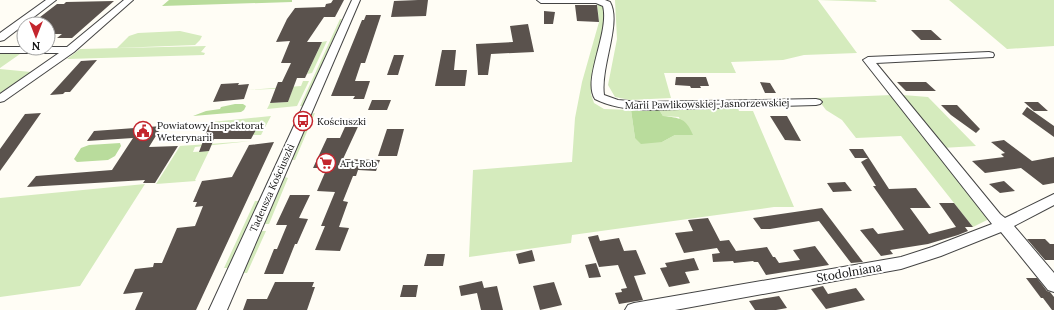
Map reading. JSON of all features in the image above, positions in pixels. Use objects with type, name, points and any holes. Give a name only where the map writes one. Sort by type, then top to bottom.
[{"type":"street","points":[[0,38],[52,0]]},
{"type":"street","points":[[0,99],[70,50],[129,0]]},
{"type":"street","name":"Tadeusza Kościuszki","points":[[218,310],[356,0]]},
{"type":"street","name":"Marii Pawlikowskiej-Jasnorzewskiej","points":[[541,0],[597,0],[607,4],[609,12],[607,33],[599,65],[598,84],[599,97],[611,103],[625,106],[816,102]]},
{"type":"street","points":[[0,50],[70,50]]},
{"type":"street","points":[[989,55],[868,60],[995,218],[1046,267],[1054,285]]},
{"type":"street","name":"Stodolniana","points":[[634,310],[901,263],[936,252],[1004,225],[1054,199]]},
{"type":"green space","points":[[169,0],[292,0],[292,2],[162,6]]},
{"type":"green space","points":[[615,0],[818,0],[857,53],[804,55],[783,60],[731,62],[736,73],[664,73],[671,98],[630,100],[615,97],[608,85],[617,39]]},
{"type":"green space","points":[[818,0],[875,0],[877,2]]},
{"type":"green space","points":[[949,0],[1054,0],[1054,46],[1007,49]]},
{"type":"green space","points":[[597,2],[606,8],[602,40],[591,94],[594,103],[604,109],[631,110],[635,138],[662,142],[675,135],[684,135],[679,117],[663,116],[658,108],[737,105],[739,111],[753,111],[794,207],[774,207],[572,235],[571,243],[469,257],[473,170],[572,162],[575,118],[582,82],[599,22]]},
{"type":"green space","points":[[340,19],[342,19],[303,106],[300,106]]},
{"type":"green space","points":[[180,31],[202,36],[195,45],[117,48],[129,36],[138,33]]},
{"type":"green space","points":[[327,41],[312,73],[307,74],[322,42]]},
{"type":"green space","points":[[206,46],[201,52],[205,53],[204,55],[67,59],[80,49]]},
{"type":"green space","points":[[0,52],[16,52],[17,56],[0,68]]},
{"type":"green space","points":[[0,69],[31,72],[0,93]]},
{"type":"green space","points":[[303,81],[309,81],[297,106],[267,109],[270,103],[288,102],[293,88],[247,90],[301,86]]},
{"type":"green space","points":[[892,95],[991,218],[973,227],[901,136],[856,138],[842,120],[826,110],[817,98]]},
{"type":"green space","points":[[903,95],[928,97],[976,146],[942,148],[902,98]]},
{"type":"green space","points":[[243,104],[246,106],[241,112],[193,116],[206,111],[220,109],[221,107]]},
{"type":"green space","points":[[658,108],[663,116],[678,118],[685,122],[693,135],[675,135],[662,142],[641,144],[635,138],[631,110]]},
{"type":"green space","points":[[315,113],[295,160],[292,160],[311,114]]},
{"type":"green space","points":[[271,116],[261,135],[253,135],[256,124],[243,123],[210,125],[211,122]]},
{"type":"green space","points":[[251,141],[195,147],[193,152],[209,151],[195,180],[196,181],[156,184],[180,146]]},
{"type":"green space","points":[[120,143],[121,146],[115,156],[108,160],[77,162],[74,159],[81,148],[89,145]]},
{"type":"green space","points":[[285,177],[288,178],[269,224],[264,224]]},
{"type":"green space","points":[[145,184],[80,286],[0,297],[0,198]]},
{"type":"green space","points":[[255,201],[259,201],[228,268],[224,268]]},
{"type":"green space","points":[[261,231],[266,231],[247,273],[243,273]]},
{"type":"building","points":[[333,0],[344,0],[335,17],[324,17],[307,42],[322,42],[305,78],[297,78],[288,102],[270,103],[278,82],[282,82],[291,63],[281,63],[290,41],[276,42],[287,19],[295,8],[325,7],[326,4],[331,3]]},
{"type":"building","points":[[428,0],[426,16],[391,17],[394,1]]},
{"type":"building","points":[[114,1],[72,38],[57,38],[62,34],[56,34],[56,16],[41,16],[57,4],[64,4],[66,2]]},
{"type":"building","points":[[575,5],[597,5],[599,22],[577,21]]},
{"type":"building","points":[[544,11],[555,12],[553,24],[544,24]]},
{"type":"building","points":[[366,15],[381,15],[365,63],[361,63],[355,81],[370,81],[364,99],[353,99],[355,96],[331,96],[362,20],[364,20]]},
{"type":"building","points":[[528,24],[534,52],[491,54],[488,75],[478,75],[476,44],[513,42],[510,26]]},
{"type":"building","points":[[911,30],[931,30],[942,40],[921,40]]},
{"type":"building","points":[[442,50],[456,50],[454,70],[467,70],[465,86],[435,86]]},
{"type":"building","points":[[394,55],[404,55],[398,75],[387,75]]},
{"type":"building","points":[[97,60],[70,92],[50,95],[81,61]]},
{"type":"building","points":[[676,77],[706,77],[709,86],[691,88],[690,86],[675,85]]},
{"type":"building","points":[[760,82],[770,83],[776,93],[765,93]]},
{"type":"building","points":[[897,82],[926,82],[936,91],[906,91]]},
{"type":"building","points":[[239,83],[238,85],[249,84],[244,99],[213,102],[221,84]]},
{"type":"building","points":[[372,100],[391,100],[387,110],[368,110]]},
{"type":"building","points":[[1024,102],[1038,102],[1048,111],[1034,111]]},
{"type":"building","points":[[941,105],[957,105],[980,129],[976,133],[951,115]]},
{"type":"building","points":[[1027,107],[1054,126],[1054,137],[1022,114]]},
{"type":"building","points":[[41,113],[0,171],[0,149],[25,114]]},
{"type":"building","points":[[770,116],[787,116],[801,141],[785,140]]},
{"type":"building","points":[[349,118],[362,118],[343,159],[380,160],[376,171],[358,170],[356,176],[353,176],[343,201],[348,202],[339,227],[349,228],[340,251],[315,250],[325,226],[321,226],[335,192],[317,191],[327,168],[313,168],[327,138],[340,138]]},
{"type":"building","points":[[243,123],[256,124],[254,128],[257,128],[251,139],[214,139],[209,151],[199,152],[209,125]]},
{"type":"building","points":[[162,126],[149,147],[178,146],[155,183],[143,183],[145,180],[27,187],[36,176],[112,170],[133,138],[87,141],[94,131]]},
{"type":"building","points":[[387,129],[404,129],[397,156],[378,156]]},
{"type":"building","points":[[1004,140],[1032,161],[1054,157],[1054,183],[1043,185],[1021,168],[985,173],[972,161],[1004,157],[1001,154],[1005,153],[991,142]]},
{"type":"building","points":[[274,142],[196,310],[135,310],[143,292],[123,294],[135,269],[153,267],[154,263],[162,263],[177,228],[195,226],[203,206],[195,207],[197,202],[193,202],[202,181],[232,177],[249,145]]},
{"type":"building","points":[[849,149],[863,149],[889,189],[916,188],[931,208],[910,208],[929,234],[956,227],[939,203],[954,203],[973,227],[965,227],[968,231],[958,235],[928,244],[890,250],[893,254],[881,256],[860,230],[873,228],[878,234],[904,230],[873,186],[876,186],[861,162],[868,158],[855,158]]},
{"type":"building","points":[[1004,181],[1015,191],[1000,193],[989,184]]},
{"type":"building","points":[[845,182],[852,191],[833,192],[827,183]]},
{"type":"building","points":[[290,195],[310,195],[299,218],[308,219],[297,244],[295,244],[283,274],[264,274],[274,249],[277,249],[287,225],[276,225]]},
{"type":"building","points":[[822,208],[863,262],[851,263],[819,221],[770,229],[761,229],[753,218]]},
{"type":"building","points":[[708,218],[720,241],[729,240],[736,251],[767,247],[779,263],[800,260],[793,250],[815,246],[829,265],[766,275],[758,262],[713,262],[712,254],[720,253],[717,248],[684,253],[675,233],[693,231],[688,220]]},
{"type":"building","points":[[598,235],[600,241],[619,238],[624,251],[636,250],[646,274],[634,276],[643,300],[619,304],[615,293],[622,292],[621,289],[627,288],[618,265],[599,267],[588,237]]},
{"type":"building","points":[[1027,239],[1045,239],[1050,244],[1054,244],[1054,260],[1045,260]]},
{"type":"building","points":[[532,250],[535,261],[519,264],[516,254]]},
{"type":"building","points":[[427,254],[445,254],[443,266],[424,266]]},
{"type":"building","points":[[694,258],[699,270],[685,272],[690,283],[669,287],[660,268],[667,267],[665,263]]},
{"type":"building","points":[[596,263],[601,277],[589,278],[585,265]]},
{"type":"building","points":[[1026,278],[1037,278],[1047,291],[1050,292],[1054,297],[1054,310],[1052,310],[1043,298],[1041,298]]},
{"type":"building","points":[[482,281],[484,288],[497,286],[503,310],[481,310],[477,293],[461,296],[459,286]]},
{"type":"building","points":[[275,282],[314,282],[312,287],[315,287],[307,310],[243,310],[247,299],[267,299]]},
{"type":"building","points":[[554,282],[562,305],[540,310],[533,286]]},
{"type":"building","points":[[403,285],[418,285],[416,297],[400,297]]},
{"type":"building","points":[[823,286],[828,294],[856,288],[865,300],[826,309],[811,289]]},
{"type":"building","points":[[779,296],[787,308],[776,310],[755,310],[749,301]]},
{"type":"place","name":"Kościuszki","points":[[303,121]]},
{"type":"place","name":"Powiatowy Inspektorat Weterynarii","points":[[143,131]]},
{"type":"place","name":"Art-Rob","points":[[326,163]]}]
